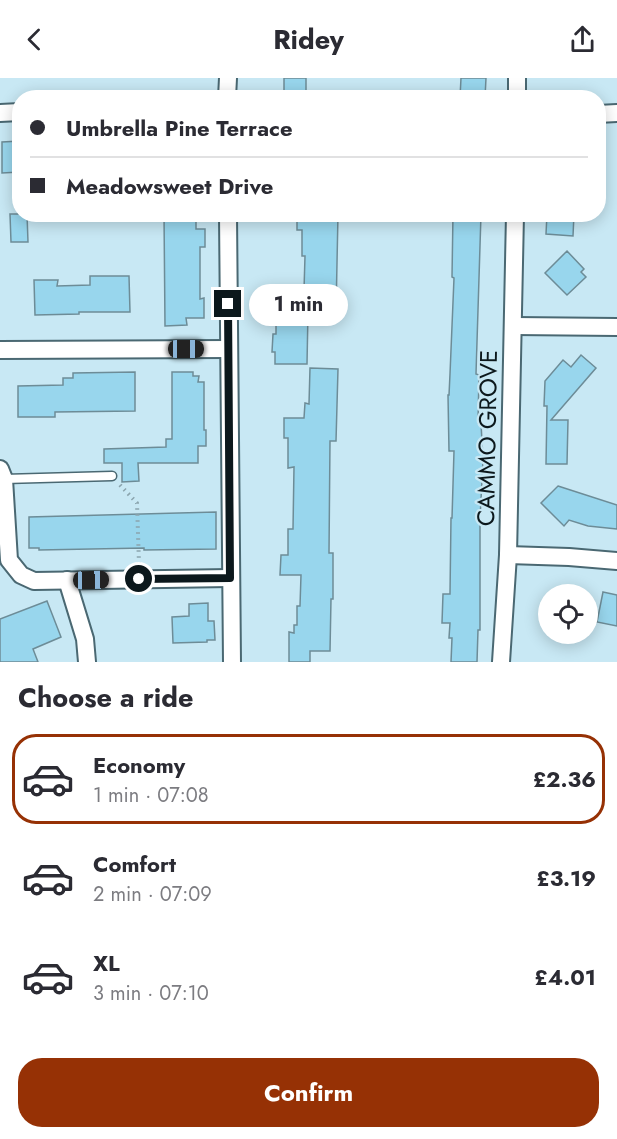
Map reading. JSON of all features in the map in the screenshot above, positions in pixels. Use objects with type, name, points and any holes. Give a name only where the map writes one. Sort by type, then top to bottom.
[{"type":"street","points":[[228,222],[232,662]]},
{"type":"street","name":"CAMMO GROVE","points":[[501,662],[508,555],[515,222]]},
{"type":"street","points":[[514,326],[617,327]]},
{"type":"street","points":[[0,350],[228,349]]},
{"type":"street","points":[[2,474],[9,560],[21,575],[34,581],[230,578]]},
{"type":"street","points":[[508,555],[523,554],[617,561]]},
{"type":"street","points":[[67,580],[85,639],[87,662]]},
{"type":"lane","points":[[2,474],[112,476]]},
{"type":"path","points":[[112,476],[137,503],[139,579]]},
{"type":"building","points":[[284,78],[306,78],[306,90],[284,90]]},
{"type":"building","points":[[461,78],[486,78],[485,90],[460,90]]},
{"type":"building","points":[[12,141],[12,172],[2,173],[2,142]]},
{"type":"building","points":[[10,214],[12,214],[12,222],[27,222],[28,242],[11,242]]},
{"type":"building","points":[[164,222],[196,222],[196,229],[205,229],[205,247],[200,247],[200,299],[204,298],[204,318],[186,318],[187,325],[165,326]]},
{"type":"building","points":[[297,222],[338,222],[336,312],[308,312],[307,364],[275,364],[275,352],[272,352],[273,334],[276,334],[276,321],[283,321],[284,289],[304,290],[305,256],[302,256],[302,230],[297,230]]},
{"type":"building","points":[[453,222],[481,222],[476,374],[479,375],[478,423],[481,423],[483,460],[480,519],[480,630],[478,630],[477,662],[451,662],[450,623],[442,623],[443,594],[450,594],[454,451],[449,451],[448,395],[454,278],[452,277]]},
{"type":"building","points":[[547,222],[574,222],[573,236],[546,234]]},
{"type":"building","points":[[567,251],[584,269],[581,272],[586,277],[567,295],[545,273]]},
{"type":"building","points":[[90,276],[129,276],[130,312],[35,315],[34,280],[58,280],[57,286],[90,285]]},
{"type":"building","points":[[581,355],[596,368],[551,420],[568,420],[567,464],[546,464],[545,381],[563,360],[571,367]]},
{"type":"building","points":[[310,368],[338,369],[336,441],[330,441],[329,553],[333,553],[333,599],[331,599],[330,651],[310,651],[310,662],[289,662],[289,632],[294,633],[294,625],[297,625],[301,575],[280,575],[281,555],[288,555],[288,529],[293,529],[294,467],[288,468],[288,438],[284,438],[284,418],[304,418],[305,403],[309,404]]},
{"type":"building","points":[[135,372],[135,411],[55,412],[55,417],[18,417],[18,386],[63,385],[63,378],[73,378],[73,373]]},
{"type":"building","points":[[172,372],[193,372],[193,376],[199,376],[198,382],[204,382],[206,446],[198,446],[198,463],[138,463],[139,481],[122,482],[122,463],[104,463],[104,449],[166,447],[166,439],[172,439]]},
{"type":"building","points":[[558,486],[617,505],[617,529],[588,526],[569,520],[564,526],[541,503]]},
{"type":"building","points":[[216,512],[216,549],[39,550],[39,548],[29,548],[29,517]]},
{"type":"building","points":[[603,592],[617,595],[617,626],[598,622]]},
{"type":"building","points":[[47,601],[61,637],[33,649],[38,662],[0,662],[0,619]]},
{"type":"building","points":[[208,603],[208,621],[214,621],[215,640],[173,643],[172,617],[189,616],[189,604]]},
{"type":"route","points":[[139,579],[230,578],[228,304]]}]
